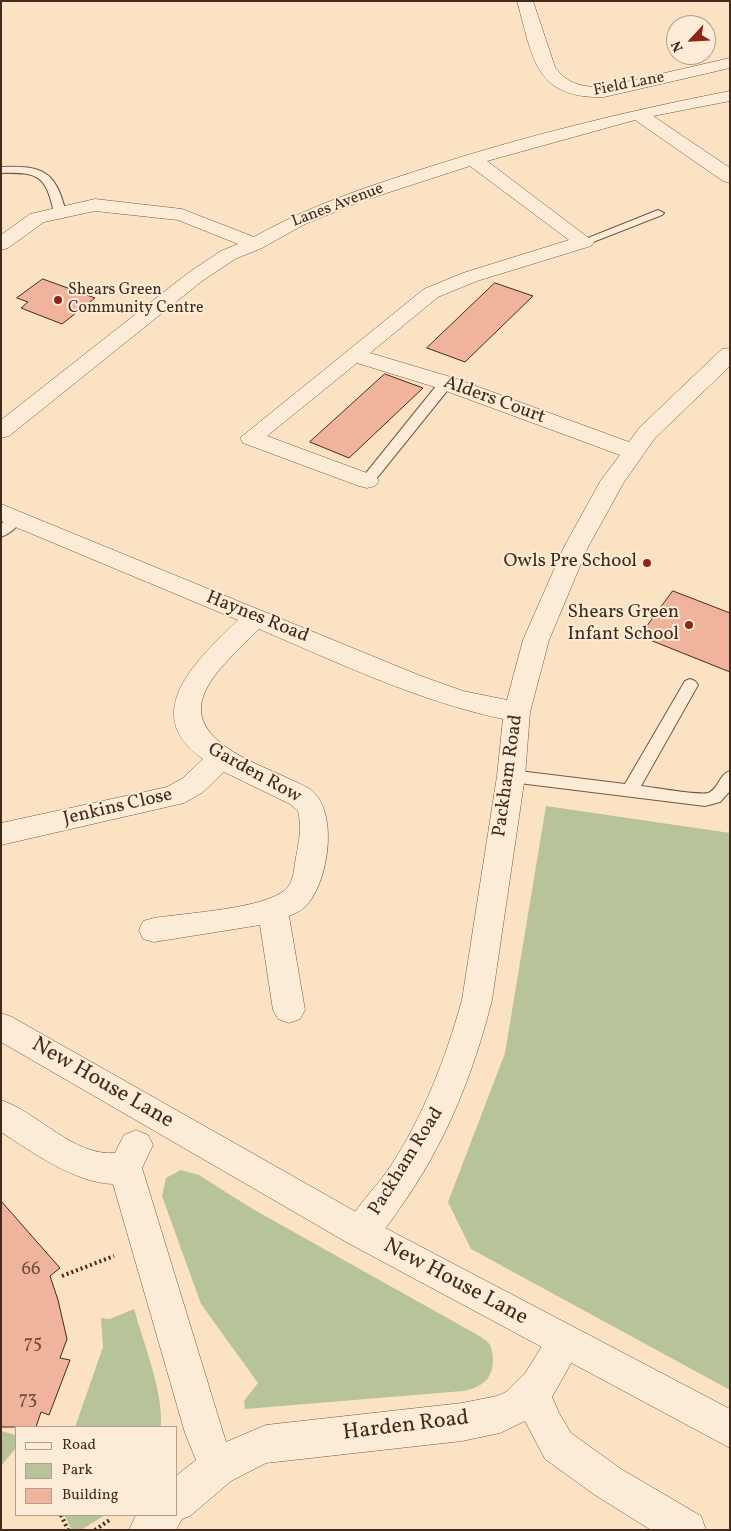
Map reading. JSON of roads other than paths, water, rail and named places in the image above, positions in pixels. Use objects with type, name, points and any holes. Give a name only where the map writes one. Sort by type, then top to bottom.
[{"type":"street","name":"Field Lane","points":[[525,1],[548,72],[559,84],[570,90],[587,93],[604,92],[730,63]]},
{"type":"street","name":"Lanes Avenue","points":[[1,431],[177,290],[228,255],[255,244],[298,220],[355,197],[474,159],[638,114],[730,96]]},
{"type":"street","points":[[638,114],[730,177]]},
{"type":"street","points":[[474,159],[584,242]]},
{"type":"street","points":[[1,244],[37,218],[95,205],[182,215],[255,244]]},
{"type":"street","points":[[367,481],[250,438],[431,293],[470,277],[584,242]]},
{"type":"street","name":"Alders Court","points":[[353,355],[446,383],[634,452]]},
{"type":"street","name":"Packham Road","points":[[360,1232],[382,1208],[424,1141],[445,1103],[461,1060],[478,1000],[511,776],[517,712],[536,640],[564,573],[600,504],[647,433],[728,357]]},
{"type":"street","name":"Haynes Road","points":[[6,521],[256,618],[449,697],[479,706],[517,712]]},
{"type":"street","name":"Garden Row","points":[[154,930],[273,911],[288,905],[296,898],[308,874],[314,836],[312,811],[303,799],[204,747],[195,736],[188,722],[186,704],[190,694],[214,661],[256,618]]},
{"type":"street","name":"Jenkins Close","points":[[1,834],[170,798],[193,785],[222,758]]},
{"type":"street","points":[[273,911],[289,1010]]},
{"type":"street","name":"New House Lane","points":[[1,1026],[360,1232],[730,1429]]},
{"type":"street","points":[[1,1114],[82,1161],[104,1170],[131,1157],[204,1433],[217,1466]]},
{"type":"street","name":"Harden Road","points":[[178,1500],[217,1466],[246,1452],[280,1441],[427,1427],[486,1418],[513,1408],[532,1392],[552,1366],[565,1342]]},
{"type":"street","points":[[532,1392],[545,1425],[558,1446],[608,1482],[687,1530]]},
{"type":"street","points":[[148,1530],[163,1516]]},
{"type":"lane","points":[[1,170],[30,171],[49,178],[54,186],[60,213]]},
{"type":"lane","points":[[584,242],[658,213]]},
{"type":"lane","points":[[367,481],[446,383]]},
{"type":"lane","points":[[631,790],[641,768],[690,686]]},
{"type":"lane","points":[[511,776],[708,800],[719,794],[730,777]]},
{"type":"place","name":"Shears Green Community Centre","points":[[58,300]]},
{"type":"place","name":"Owls Pre School","points":[[647,563]]},
{"type":"place","name":"Shears Green Infant School","points":[[689,625]]}]
